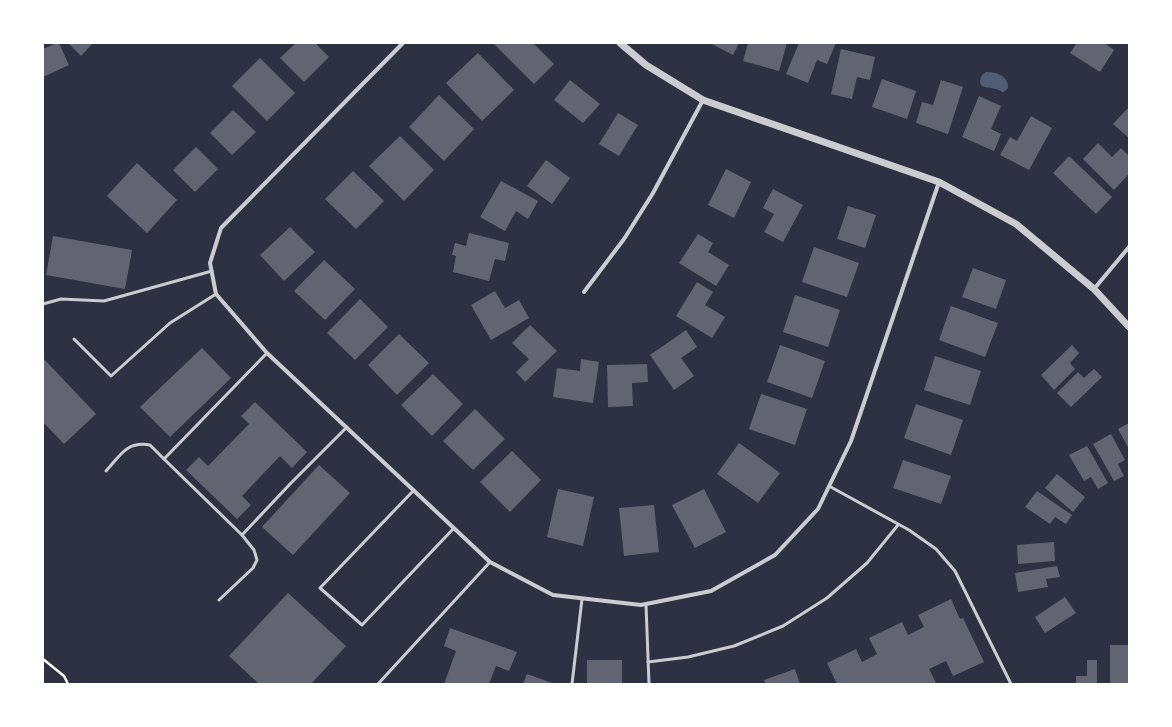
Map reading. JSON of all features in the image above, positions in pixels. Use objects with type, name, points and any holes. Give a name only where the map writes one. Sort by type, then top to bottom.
[{"type":"street","points":[[403,43],[221,228],[210,263],[216,294],[267,353],[490,562],[553,595],[641,606],[711,591],[775,555],[818,509],[851,441],[939,182]]},
{"type":"street","points":[[620,43],[646,65],[703,100],[939,182],[1016,224],[1094,289],[1129,327]]},
{"type":"street","points":[[584,292],[624,239],[653,193],[703,100]]},
{"type":"street","points":[[1094,289],[1129,247]]},
{"type":"lane","points":[[43,304],[61,299],[104,301],[212,271]]},
{"type":"lane","points":[[74,339],[111,376],[170,323],[216,294]]},
{"type":"lane","points":[[164,459],[267,353]]},
{"type":"lane","points":[[242,535],[347,427]]},
{"type":"lane","points":[[106,471],[128,447],[135,444],[150,445],[242,535],[254,550],[257,560],[253,568],[219,600]]},
{"type":"lane","points":[[829,486],[898,525],[936,549],[955,571],[1011,684]]},
{"type":"lane","points":[[414,490],[320,588],[362,626],[454,528]]},
{"type":"lane","points":[[648,662],[688,658],[734,646],[783,626],[827,598],[867,563],[898,525]]},
{"type":"lane","points":[[378,684],[490,562]]},
{"type":"lane","points":[[572,684],[582,598]]},
{"type":"lane","points":[[646,604],[649,684]]},
{"type":"path","points":[[43,659],[64,676],[68,684]]},
{"type":"water","points":[[986,72],[998,74],[1004,78],[1008,84],[1008,88],[1004,92],[1001,92],[996,89],[982,86],[980,80],[982,75]]},
{"type":"building","points":[[59,43],[69,65],[43,77],[43,49]]},
{"type":"building","points":[[68,43],[93,43],[81,56]]},
{"type":"building","points":[[296,43],[315,43],[329,57],[304,82],[280,58]]},
{"type":"building","points":[[493,43],[533,43],[554,64],[534,84]]},
{"type":"building","points":[[710,43],[739,43],[733,55]]},
{"type":"building","points":[[748,43],[787,43],[779,71],[743,61]]},
{"type":"building","points":[[799,43],[836,43],[827,64],[817,60],[808,83],[786,74]]},
{"type":"building","points":[[1077,43],[1104,43],[1114,50],[1100,72],[1070,53]]},
{"type":"building","points":[[841,49],[875,57],[870,80],[857,77],[852,99],[831,94]]},
{"type":"building","points":[[478,53],[514,90],[482,121],[446,83]]},
{"type":"building","points":[[260,58],[295,93],[267,121],[232,86]]},
{"type":"building","points":[[882,79],[916,91],[907,119],[872,107]]},
{"type":"building","points":[[570,80],[600,104],[583,123],[554,100]]},
{"type":"building","points":[[941,80],[963,87],[948,134],[916,123],[922,102],[933,105]]},
{"type":"building","points":[[439,95],[474,129],[444,161],[409,127]]},
{"type":"building","points":[[979,96],[1001,106],[991,129],[1001,134],[994,151],[962,137]]},
{"type":"building","points":[[1129,107],[1129,138],[1113,124]]},
{"type":"building","points":[[233,110],[256,132],[232,155],[210,133]]},
{"type":"building","points":[[618,113],[638,125],[619,156],[599,144]]},
{"type":"building","points":[[1031,116],[1052,128],[1029,170],[1000,155],[1010,137],[1017,141]]},
{"type":"building","points":[[400,136],[434,170],[404,201],[369,166]]},
{"type":"building","points":[[1098,143],[1112,157],[1121,148],[1129,156],[1129,174],[1114,190],[1083,159]]},
{"type":"building","points":[[196,147],[218,169],[195,192],[173,170]]},
{"type":"building","points":[[1069,156],[1112,197],[1096,214],[1053,173]]},
{"type":"building","points":[[546,160],[570,178],[552,204],[527,186]]},
{"type":"building","points":[[137,163],[177,200],[147,233],[107,196]]},
{"type":"building","points":[[726,169],[751,182],[734,218],[708,205]]},
{"type":"building","points":[[353,171],[384,201],[356,229],[325,199]]},
{"type":"building","points":[[501,181],[538,201],[528,219],[516,211],[505,231],[480,217]]},
{"type":"building","points":[[773,189],[803,205],[783,242],[764,232],[774,214],[763,208]]},
{"type":"building","points":[[848,206],[876,215],[865,248],[837,239]]},
{"type":"building","points":[[290,227],[315,252],[284,281],[260,255]]},
{"type":"building","points":[[469,233],[509,243],[505,261],[495,259],[489,281],[453,272],[456,256],[452,255],[455,243],[466,246]]},
{"type":"building","points":[[698,234],[713,243],[708,252],[729,265],[716,286],[679,263]]},
{"type":"building","points":[[53,236],[132,250],[125,289],[46,275]]},
{"type":"building","points":[[814,247],[859,263],[847,297],[802,282]]},
{"type":"building","points":[[324,260],[355,289],[325,320],[294,291]]},
{"type":"building","points":[[973,268],[1006,280],[996,309],[962,297]]},
{"type":"building","points":[[697,282],[713,292],[705,305],[725,317],[712,338],[676,316]]},
{"type":"building","points":[[495,291],[505,308],[519,300],[529,318],[491,340],[471,305]]},
{"type":"building","points":[[795,295],[840,310],[828,347],[783,332]]},
{"type":"building","points":[[360,299],[388,327],[355,360],[327,333]]},
{"type":"building","points":[[951,306],[998,323],[985,357],[939,340]]},
{"type":"building","points":[[530,325],[557,351],[525,382],[516,372],[529,359],[512,343]]},
{"type":"building","points":[[686,330],[697,347],[681,358],[694,376],[674,390],[650,355]]},
{"type":"building","points":[[399,334],[429,363],[397,395],[368,365]]},
{"type":"building","points":[[780,345],[825,361],[812,398],[767,382]]},
{"type":"building","points":[[1072,345],[1079,353],[1070,363],[1075,369],[1054,390],[1041,375]]},
{"type":"building","points":[[202,348],[231,378],[170,437],[140,407]]},
{"type":"building","points":[[935,356],[981,371],[970,405],[924,390]]},
{"type":"building","points":[[43,358],[96,414],[64,444],[43,422]]},
{"type":"building","points":[[581,359],[599,362],[593,403],[553,397],[557,368],[580,371]]},
{"type":"building","points":[[647,364],[648,382],[632,383],[633,406],[608,407],[607,365]]},
{"type":"building","points":[[1094,369],[1102,377],[1071,407],[1057,393],[1078,372],[1084,378]]},
{"type":"building","points":[[433,374],[463,404],[432,436],[401,405]]},
{"type":"building","points":[[761,394],[807,409],[795,445],[749,429]]},
{"type":"building","points":[[255,402],[307,452],[292,468],[280,456],[242,496],[251,505],[237,519],[186,470],[199,457],[208,466],[249,424],[241,416]]},
{"type":"building","points":[[916,404],[963,420],[951,455],[904,438]]},
{"type":"building","points":[[475,409],[505,439],[473,470],[443,441]]},
{"type":"building","points":[[1129,423],[1129,449],[1118,429]]},
{"type":"building","points":[[1111,434],[1125,460],[1118,464],[1124,476],[1114,481],[1093,444]]},
{"type":"building","points":[[739,443],[780,473],[758,503],[717,474]]},
{"type":"building","points":[[1087,446],[1108,483],[1098,489],[1091,477],[1084,481],[1069,455]]},
{"type":"building","points":[[512,451],[541,480],[510,512],[480,482]]},
{"type":"building","points":[[903,460],[951,476],[941,504],[893,488]]},
{"type":"building","points":[[319,465],[350,493],[293,555],[262,527]]},
{"type":"building","points":[[1057,474],[1085,497],[1073,512],[1045,488]]},
{"type":"building","points":[[558,489],[594,497],[583,546],[547,537]]},
{"type":"building","points":[[704,489],[726,532],[695,548],[672,505]]},
{"type":"building","points":[[1037,491],[1072,515],[1066,524],[1055,517],[1050,524],[1025,507]]},
{"type":"building","points":[[654,505],[659,552],[624,556],[619,508]]},
{"type":"building","points":[[1054,542],[1055,561],[1018,564],[1017,545]]},
{"type":"building","points":[[1057,566],[1060,577],[1046,579],[1048,587],[1018,592],[1015,573]]},
{"type":"building","points":[[288,593],[346,646],[311,684],[259,684],[229,656]]},
{"type":"building","points":[[1065,597],[1076,613],[1045,633],[1035,617]]},
{"type":"building","points":[[951,599],[960,619],[963,618],[984,662],[953,676],[946,661],[929,669],[936,683],[934,684],[837,684],[827,663],[856,649],[862,662],[877,654],[869,638],[902,622],[908,635],[924,627],[918,615]]},
{"type":"building","points":[[450,628],[517,652],[509,671],[496,666],[489,684],[444,684],[456,651],[444,646]]},
{"type":"building","points":[[1110,645],[1129,645],[1129,684],[1110,684]]},
{"type":"building","points":[[587,660],[622,660],[622,684],[587,684]]},
{"type":"building","points":[[1087,660],[1097,660],[1097,684],[1076,684],[1076,676],[1087,676]]},
{"type":"building","points":[[795,669],[800,684],[766,684],[764,680]]},
{"type":"building","points":[[527,674],[555,684],[523,684]]}]
